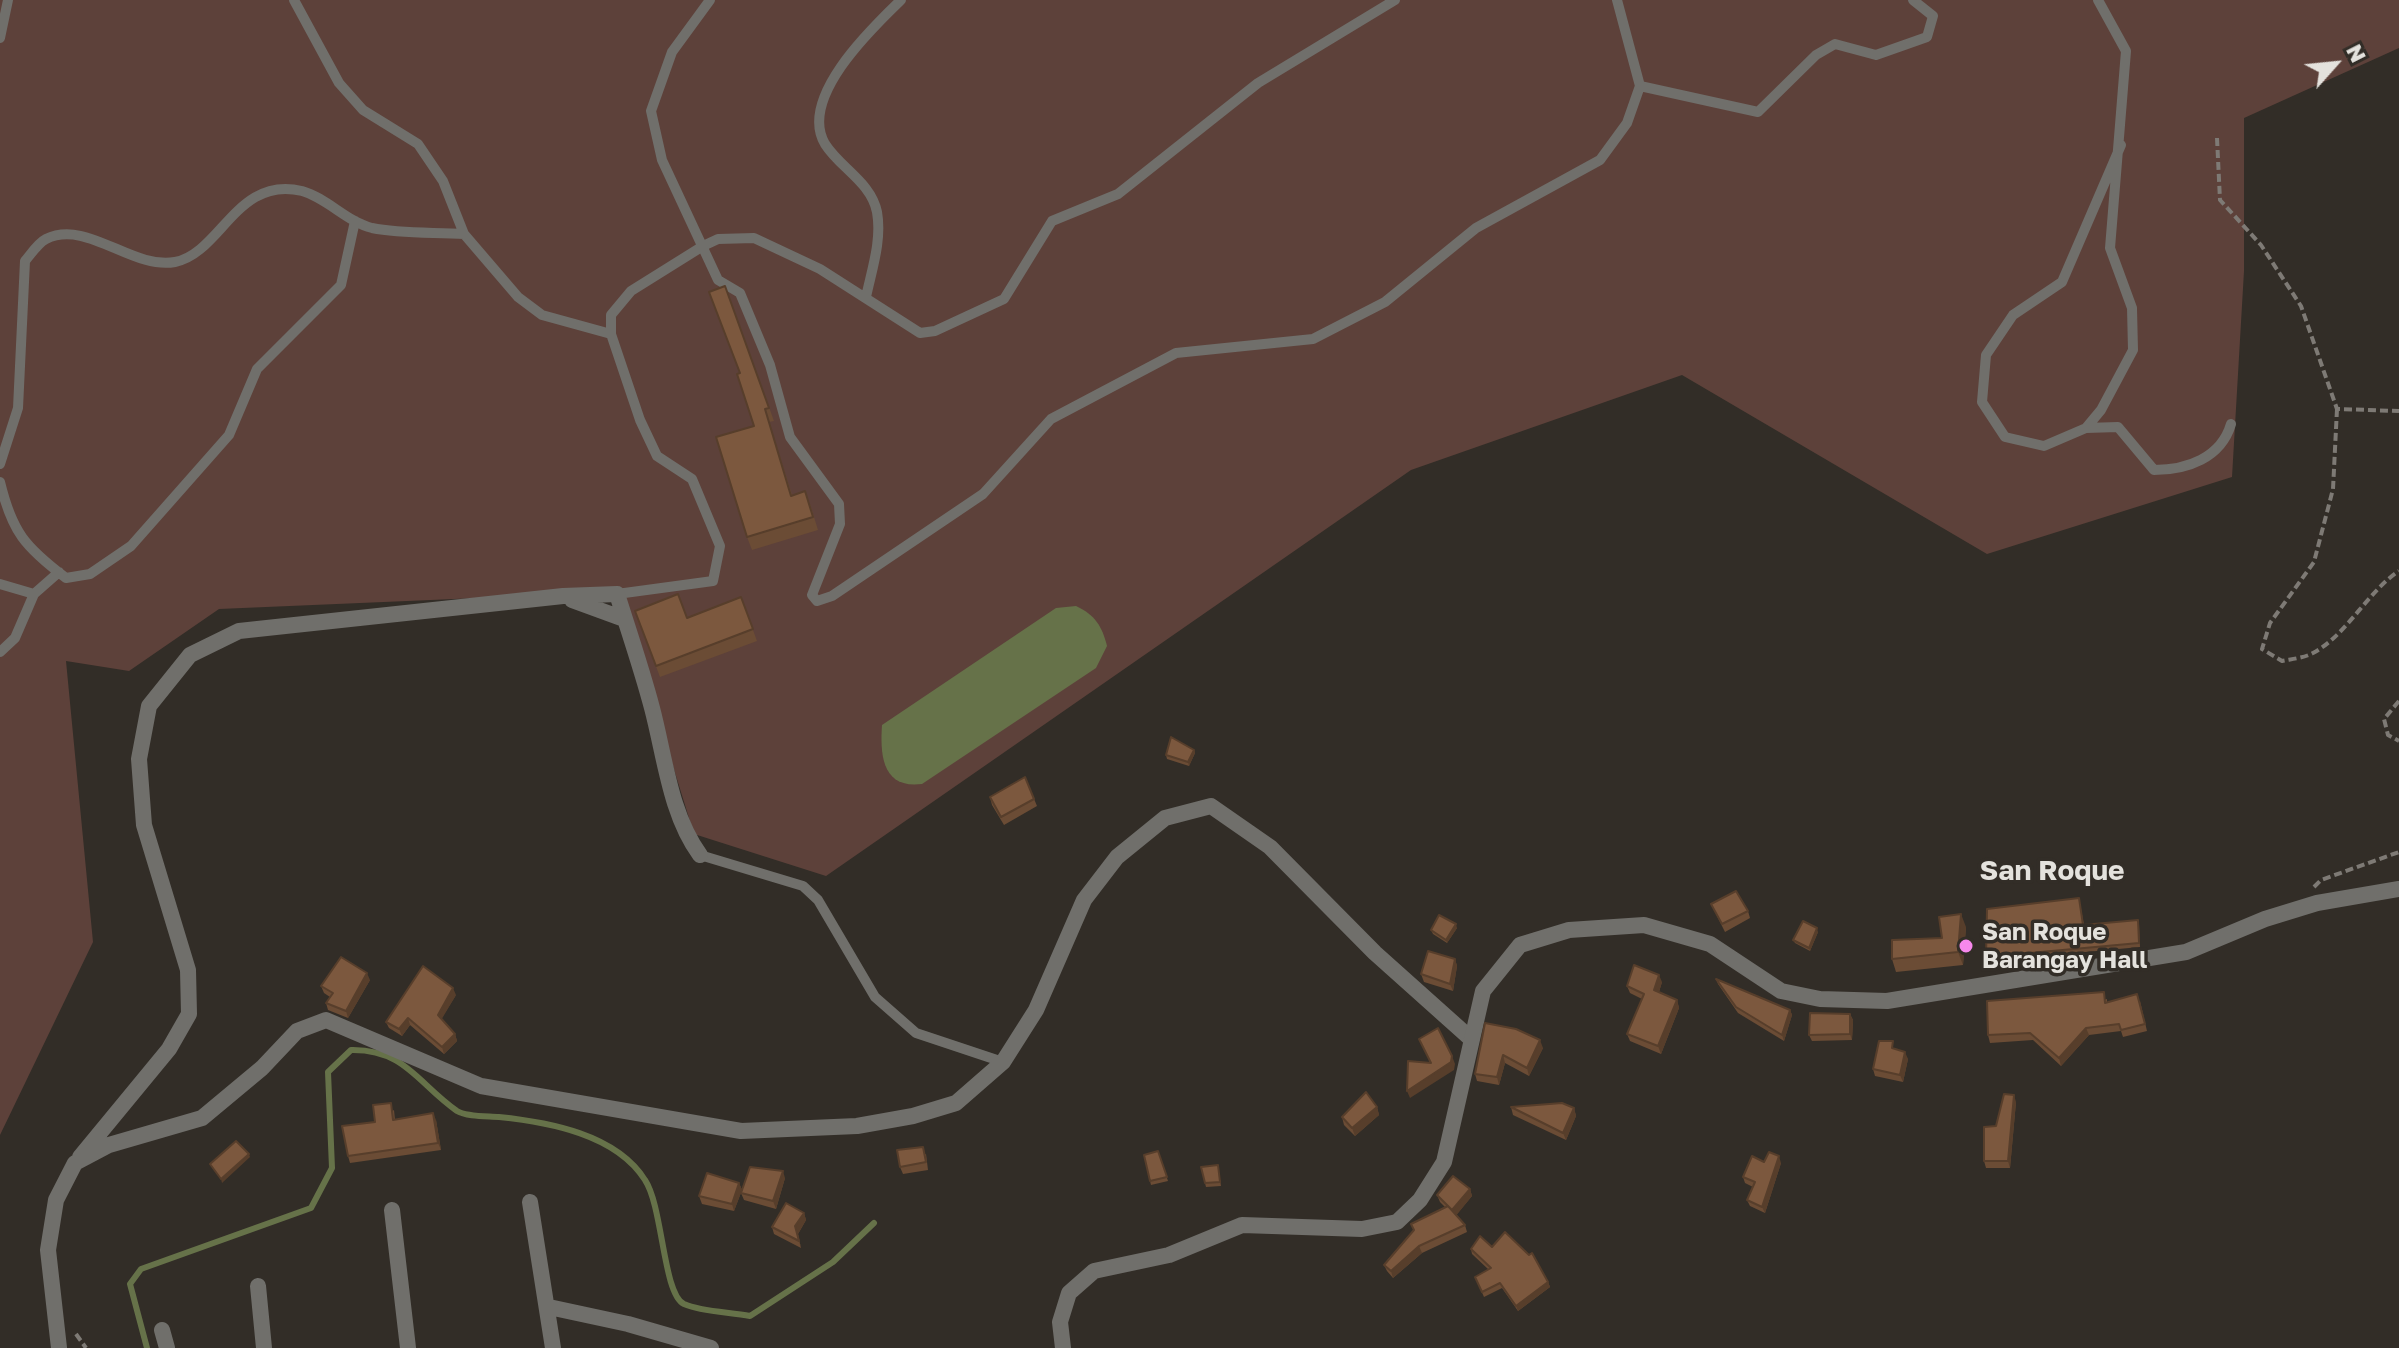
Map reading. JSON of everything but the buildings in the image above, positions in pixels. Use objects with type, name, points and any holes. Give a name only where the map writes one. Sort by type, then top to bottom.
[{"type":"street","points":[[59,1348],[48,1250],[56,1200],[75,1163],[169,1049],[189,1014],[188,970],[144,825],[139,759],[149,706],[190,655],[239,631],[563,596],[617,594],[678,813],[687,838],[700,855]]},
{"type":"street","points":[[563,596],[624,619]]},
{"type":"street","points":[[75,1163],[109,1145],[202,1118],[262,1068],[297,1031],[326,1020],[481,1086],[741,1131],[857,1126],[913,1116],[956,1103],[1003,1062],[1036,1010],[1084,900],[1117,857],[1165,818],[1211,806],[1270,847],[1375,953],[1470,1038]]},
{"type":"street","points":[[1063,1348],[1060,1322],[1069,1293],[1094,1271],[1169,1255],[1242,1225],[1362,1229],[1397,1222],[1420,1200],[1444,1162],[1483,991],[1520,945],[1569,930],[1644,925],[1710,944],[1781,991],[1820,999],[1887,1001],[2186,952],[2317,903],[2399,889]]},
{"type":"street","points":[[530,1202],[549,1307],[553,1348]]},
{"type":"street","points":[[392,1210],[408,1348]]},
{"type":"street","points":[[258,1286],[264,1348]]},
{"type":"street","points":[[549,1307],[628,1324],[711,1348]]},
{"type":"street","points":[[162,1330],[167,1348]]},
{"type":"lane","points":[[0,38],[8,0]]},
{"type":"lane","points":[[294,0],[347,92],[363,110],[418,144],[443,181],[464,234],[518,297],[542,315],[611,334]]},
{"type":"lane","points":[[710,0],[672,52],[651,111],[662,160],[718,280],[740,293],[770,365],[790,437],[839,504],[840,524],[814,583],[812,595],[817,601],[832,596],[983,494],[1051,419],[1176,353],[1313,339],[1385,302],[1476,228],[1600,160],[1627,123],[1640,86],[1617,0]]},
{"type":"lane","points":[[866,297],[879,234],[877,210],[871,195],[825,144],[819,128],[820,111],[845,57],[901,0]]},
{"type":"lane","points":[[617,594],[713,581],[720,546],[692,479],[657,456],[640,420],[611,334],[611,315],[631,291],[718,239],[754,238],[820,269],[920,333],[935,331],[1004,299],[1052,221],[1118,194],[1258,83],[1395,0]]},
{"type":"lane","points":[[1640,86],[1758,112],[1816,55],[1835,44],[1876,55],[1927,37],[1933,16],[1913,0]]},
{"type":"lane","points":[[2086,428],[2101,410],[2133,350],[2132,308],[2110,248],[2121,145],[2126,51],[2098,0]]},
{"type":"lane","points":[[2121,145],[2062,282],[2013,315],[1986,355],[1982,402],[2005,437],[2044,446],[2086,428],[2118,427],[2154,470],[2178,470],[2210,456],[2228,434],[2231,424]]},
{"type":"lane","points":[[0,464],[18,408],[25,261],[44,240],[67,233],[152,262],[176,262],[196,250],[251,197],[302,191],[373,228],[464,234]]},
{"type":"lane","points":[[0,482],[4,519],[33,552],[66,578],[90,574],[131,546],[229,435],[257,369],[341,285],[355,221]]},
{"type":"lane","points":[[0,652],[15,638],[34,594],[59,572]]},
{"type":"lane","points":[[0,584],[34,594]]},
{"type":"lane","points":[[700,855],[803,886],[818,900],[875,997],[916,1033],[1003,1062]]},
{"type":"path","points":[[2217,138],[2220,200],[2261,245],[2301,306],[2337,409],[2333,489],[2314,562],[2270,623],[2262,649],[2282,661],[2313,653],[2379,584],[2399,571]]},
{"type":"path","points":[[2337,409],[2399,411]]},
{"type":"path","points":[[2399,701],[2384,719],[2388,735],[2399,741]]},
{"type":"path","points":[[2290,911],[2321,880],[2399,852]]},
{"type":"shaded area","points":[[0,0],[2399,0],[2399,48],[2244,118],[2244,271],[2232,477],[1987,554],[1682,375],[1411,470],[826,876],[694,834],[619,592],[219,609],[129,671],[66,661],[93,942],[0,1135]]},
{"type":"shaded area","points":[[1076,606],[1093,617],[1105,639],[1107,646],[1096,668],[922,784],[909,784],[891,775],[883,758],[882,725],[1056,608]]},
{"type":"waterway","points":[[147,1348],[130,1284],[141,1269],[311,1208],[332,1168],[328,1072],[351,1050],[385,1055],[398,1062],[461,1113],[559,1127],[580,1133],[617,1151],[645,1180],[656,1209],[672,1284],[677,1297],[691,1307],[750,1316],[833,1262],[874,1223]]},
{"type":"place","name":"San Roque Barangay Hall","points":[[1966,946]]},
{"type":"district","name":"San Roque","points":[[2052,871]]}]
